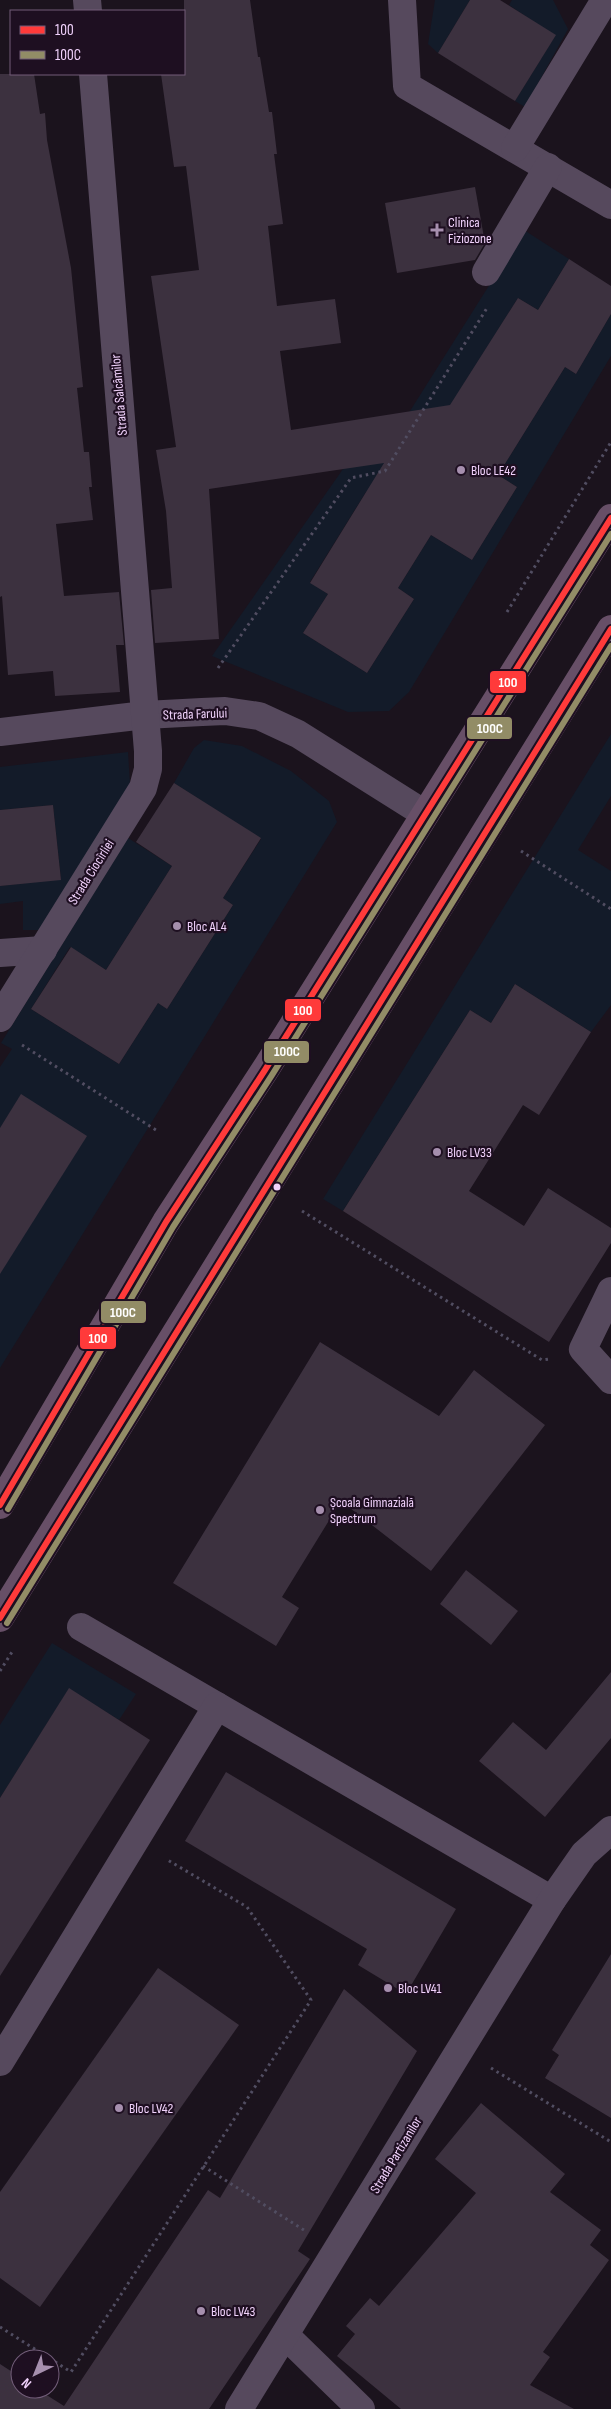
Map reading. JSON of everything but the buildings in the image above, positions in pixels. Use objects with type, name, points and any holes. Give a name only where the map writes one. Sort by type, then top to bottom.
[{"type":"main road","points":[[0,1505],[166,1222],[265,1070],[611,518]]},
{"type":"main road","points":[[0,1618],[611,629]]},
{"type":"street","points":[[402,0],[407,86],[611,205]]},
{"type":"street","points":[[515,148],[605,0]]},
{"type":"street","name":"Strada Salcâmilor","points":[[93,75],[145,715]]},
{"type":"street","points":[[486,272],[548,167]]},
{"type":"street","name":"Strada Farului","points":[[0,732],[145,715],[225,711],[259,716],[298,734],[425,814]]},
{"type":"street","name":"Strada Ciocîrliei","points":[[0,1018],[143,788],[148,770],[145,715]]},
{"type":"street","points":[[0,953],[42,950]]},
{"type":"street","points":[[611,1291],[583,1349],[611,1380]]},
{"type":"street","points":[[81,1627],[552,1900]]},
{"type":"street","points":[[0,2062],[217,1706]]},
{"type":"street","name":"Strada Partizanilor","points":[[239,2409],[552,1900],[584,1854],[611,1830]]},
{"type":"street","points":[[285,2335],[361,2409]]},
{"type":"path","points":[[218,668],[351,478],[385,471],[488,307]]},
{"type":"path","points":[[504,617],[611,442]]},
{"type":"path","points":[[521,851],[611,909]]},
{"type":"path","points":[[16,1042],[156,1130]]},
{"type":"path","points":[[302,1211],[542,1360],[583,1349]]},
{"type":"path","points":[[0,2327],[71,2372],[311,2000],[247,1907],[135,1841]]},
{"type":"path","points":[[460,2049],[611,2142]]},
{"type":"path","points":[[204,2166],[337,2251]]},
{"type":"shaded area","points":[[435,0],[470,0],[438,53],[428,44]]},
{"type":"shaded area","points":[[512,0],[553,0],[568,29],[525,107],[515,101],[555,36],[509,5]]},
{"type":"shaded area","points":[[524,230],[569,259],[538,310],[518,298],[413,465],[366,492],[310,582],[328,594],[303,633],[367,673],[414,599],[398,588],[431,535],[472,560],[517,487],[498,475],[565,367],[576,374],[611,314],[611,356],[409,692],[389,711],[348,712],[212,656],[343,469],[410,411]]},
{"type":"shaded area","points":[[611,734],[611,796],[578,850],[611,871],[611,1005],[591,1032],[515,984],[491,1023],[470,1010],[343,1211],[323,1199]]},
{"type":"shaded area","points":[[204,740],[242,746],[291,771],[329,801],[337,822],[0,1368],[0,1067],[12,1049],[1,1043],[128,838],[172,866],[106,970],[70,947],[31,1009],[119,1064],[158,1003],[167,1009],[233,905],[223,898],[261,839],[174,783],[194,748]]},
{"type":"shaded area","points":[[128,752],[130,784],[39,930],[23,930],[23,901],[0,904],[0,886],[61,879],[53,805],[0,810],[0,767]]},
{"type":"shaded area","points":[[52,1643],[136,1694],[119,1720],[69,1689],[0,1798],[0,1725]]},
{"type":"transit line","name":"100","points":[[0,1505],[166,1222],[265,1070],[611,518]]},
{"type":"transit line","name":"100C","points":[[8,1509],[173,1227],[272,1075],[611,534]]},
{"type":"transit line","name":"100","points":[[0,1618],[611,629]]},
{"type":"transit line","name":"100C","points":[[7,1623],[611,646]]},
{"type":"place","name":"Clinica Fiziozone","points":[[437,230]]},
{"type":"place","name":"Bloc LE42","points":[[461,470]]},
{"type":"place","name":"Bloc AL4","points":[[177,926]]},
{"type":"place","name":"Bloc LV33","points":[[437,1152]]},
{"type":"place","name":"Școala Gimnazială Spectrum","points":[[320,1510]]},
{"type":"place","name":"Bloc LV41","points":[[388,1988]]},
{"type":"place","name":"Bloc LV42","points":[[119,2108]]},
{"type":"place","name":"Bloc LV43","points":[[201,2311]]}]
